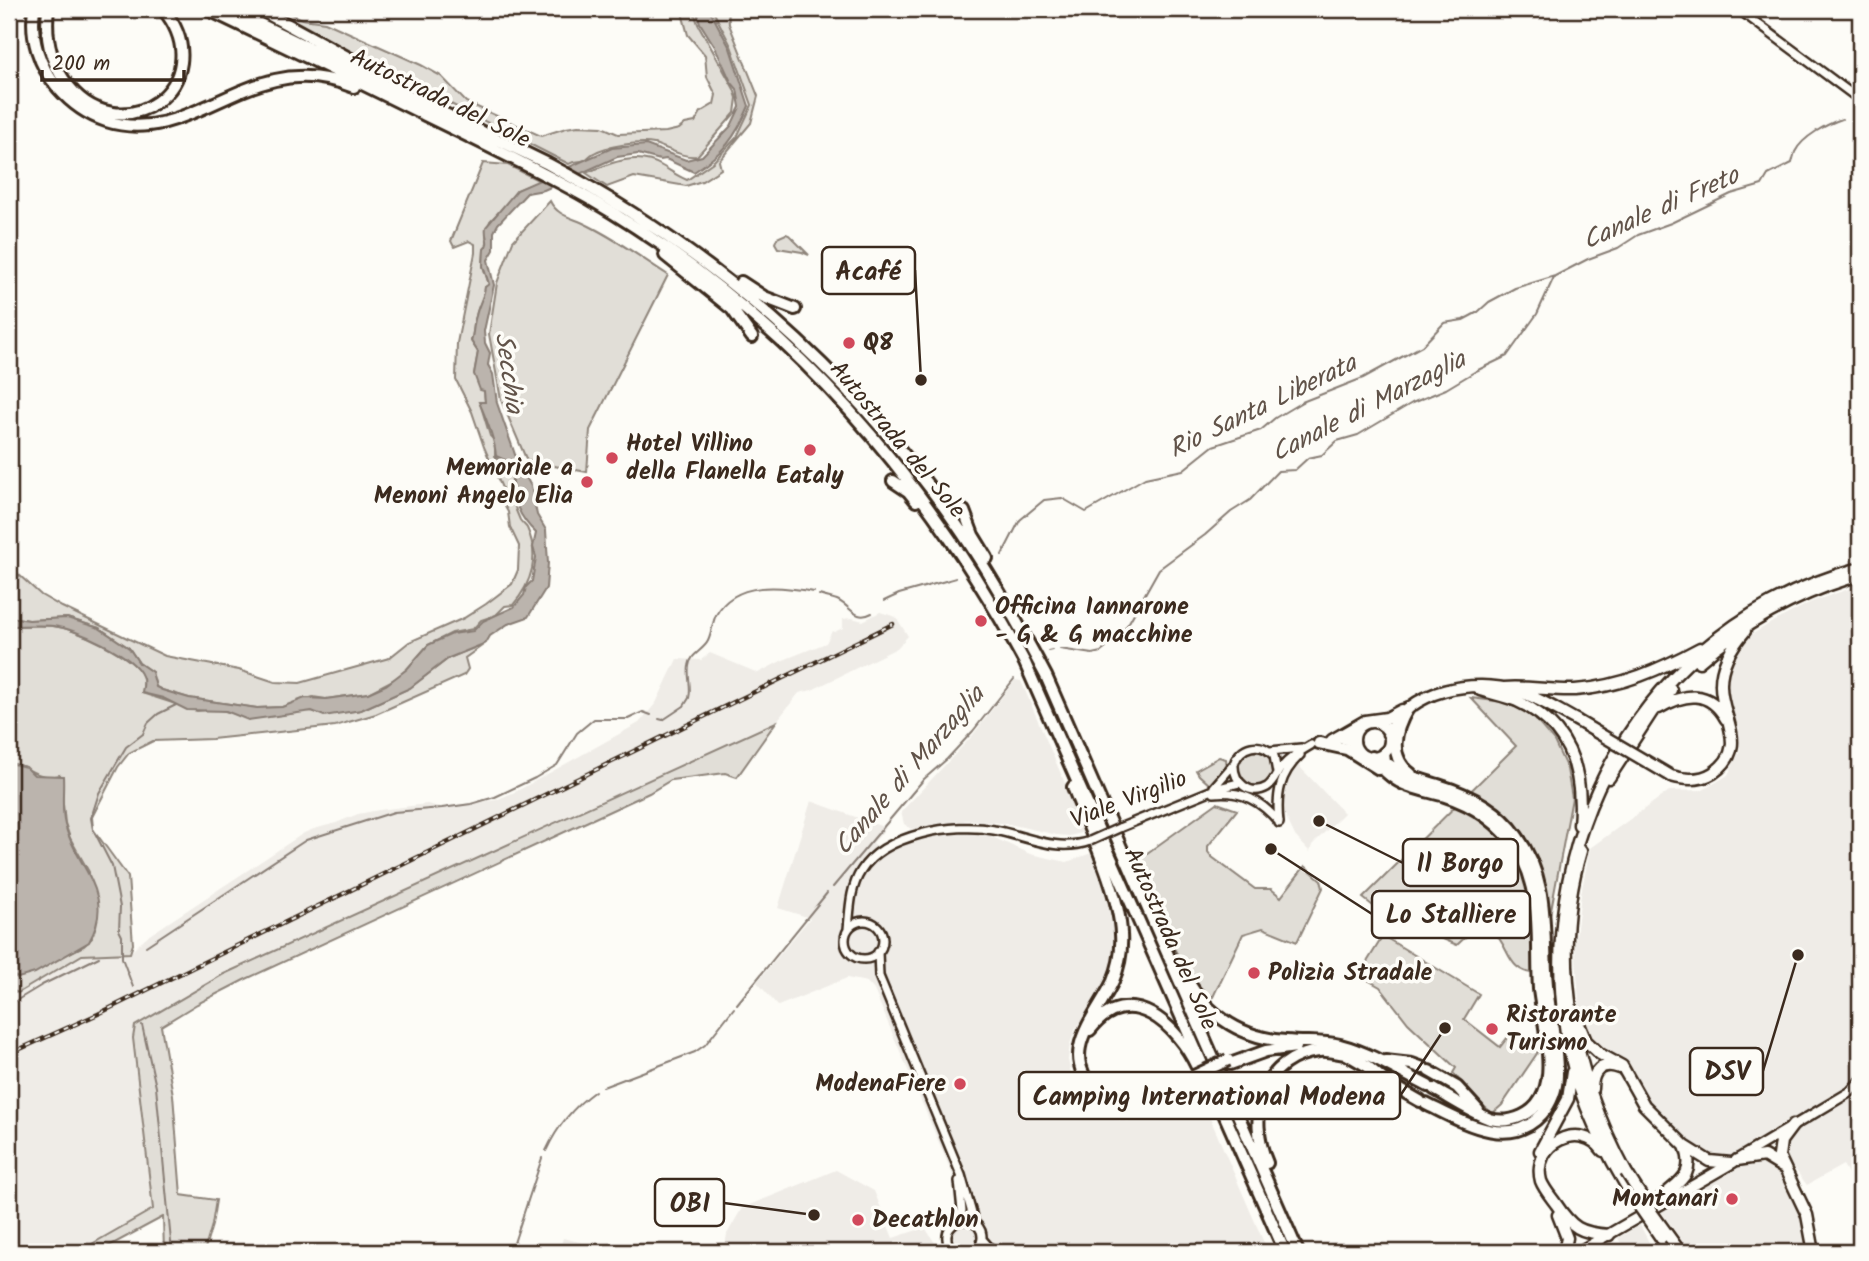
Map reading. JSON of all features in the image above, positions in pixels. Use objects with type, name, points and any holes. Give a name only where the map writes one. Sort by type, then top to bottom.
[{"type":"highway","points":[[34,9],[35,44],[47,74],[75,104],[93,116],[112,123],[143,126],[170,122],[257,85],[290,77],[331,80],[418,111]]},
{"type":"highway","points":[[48,9],[52,58],[67,84],[77,95],[95,107],[124,114],[136,113],[156,104],[168,93],[177,77],[182,59],[180,37],[163,9]]},
{"type":"highway","name":"Autostrada del Sole","points":[[207,9],[418,111],[600,191],[668,235],[721,274],[789,332],[860,403],[949,513],[1019,623],[1046,676],[1298,1252]]},
{"type":"highway","name":"Autostrada del Sole","points":[[229,9],[443,113],[512,152],[652,239],[725,293],[808,367],[893,460],[952,538],[1015,645],[1285,1252]]},
{"type":"highway","points":[[260,9],[392,81],[443,113]]},
{"type":"highway","points":[[668,235],[700,251],[764,297],[795,309]]},
{"type":"highway","points":[[652,239],[670,260],[733,309],[751,337]]},
{"type":"highway","points":[[893,481],[908,491],[931,520],[952,538]]},
{"type":"highway","points":[[964,511],[973,535],[1004,586],[1019,623]]},
{"type":"highway","points":[[1564,1252],[1567,1245],[1565,1229],[1537,1184],[1534,1171],[1539,1153],[1568,1099],[1573,1077],[1562,1004],[1559,950],[1566,886],[1578,838],[1603,776],[1630,731],[1657,695],[1713,641],[1751,614],[1788,595],[1860,568]]},
{"type":"highway","points":[[1622,1173],[1580,1060],[1571,1005],[1567,939],[1570,904],[1580,854],[1609,779],[1652,712],[1700,661],[1750,625],[1793,601],[1860,575]]},
{"type":"highway","points":[[1504,688],[1520,692],[1576,720],[1671,776],[1693,780],[1717,771],[1724,764],[1732,746],[1732,729],[1721,695],[1722,673],[1728,654],[1750,625]]},
{"type":"highway","points":[[1385,772],[1372,757],[1360,753],[1354,740],[1363,724],[1389,722],[1435,694],[1470,687],[1573,690],[1610,685],[1649,673],[1713,641]]},
{"type":"highway","points":[[1470,687],[1509,698],[1535,711],[1568,747],[1580,783],[1578,838]]},
{"type":"highway","points":[[1652,712],[1676,698],[1694,696],[1710,702],[1722,712],[1732,729]]},
{"type":"highway","points":[[1372,757],[1384,752],[1389,744],[1388,734],[1392,726],[1408,709]]},
{"type":"highway","points":[[1334,739],[1365,721],[1387,718],[1408,709]]},
{"type":"highway","points":[[1408,709],[1396,730],[1396,751],[1402,768],[1418,780]]},
{"type":"highway","points":[[1380,724],[1388,734]]},
{"type":"highway","points":[[1052,725],[1113,895],[1121,933],[1119,962],[1114,978],[1080,1041],[1079,1056],[1087,1080],[1111,1099],[1139,1102],[1266,1047],[1304,1042]]},
{"type":"highway","points":[[1141,895],[1159,917],[1191,986],[1210,1009],[1231,1025],[1256,1036],[1338,1045],[1379,1060],[1483,1115],[1501,1121],[1518,1118],[1538,1105],[1547,1086],[1549,1063],[1539,990],[1536,903],[1518,850],[1485,815],[1448,797],[1408,786],[1364,762],[1347,749],[1315,744]]},
{"type":"highway","points":[[1229,1062],[1284,1048],[1324,1047],[1346,1054],[1385,1081],[1472,1126],[1498,1132],[1511,1131],[1533,1123],[1546,1110],[1552,1099],[1558,1076],[1546,982],[1543,904],[1540,882],[1534,867],[1516,834],[1496,814],[1471,797],[1399,773],[1385,762],[1384,752]]},
{"type":"highway","points":[[1571,1005],[1586,1041],[1594,1050],[1622,1066],[1644,1105],[1685,1146],[1709,1161],[1734,1161],[1764,1156],[1784,1168]]},
{"type":"highway","points":[[1195,1078],[1145,1097],[1130,1100],[1116,1098],[1099,1088],[1090,1077],[1083,1061],[1084,1041],[1099,1020],[1117,1010],[1142,1010],[1162,1020],[1180,1037],[1189,1051],[1229,1141],[1244,1159]]},
{"type":"highway","points":[[1291,1235],[1284,1202],[1260,1143],[1257,1123],[1260,1101],[1270,1081],[1293,1060],[1319,1051],[1346,1054]]},
{"type":"highway","points":[[1379,1060],[1412,1064],[1426,1069],[1457,1087],[1483,1115]]},
{"type":"highway","points":[[1572,1061],[1590,1113],[1622,1173]]},
{"type":"highway","points":[[1592,1098],[1592,1080],[1599,1068],[1613,1065],[1628,1075]]},
{"type":"highway","points":[[1794,1125],[1781,1141],[1779,1156],[1807,1214],[1814,1252]]},
{"type":"highway","points":[[1609,1235],[1582,1231],[1570,1223],[1544,1186],[1541,1165],[1547,1150],[1554,1142],[1577,1136],[1597,1144],[1652,1213],[1677,1251]]},
{"type":"highway","points":[[1650,1211],[1658,1199],[1688,1171],[1690,1161],[1685,1146]]},
{"type":"main road","points":[[1578,1252],[1850,1092],[1860,1081]]},
{"type":"street","points":[[1738,9],[1860,100]]},
{"type":"street","points":[[1315,744],[1289,759],[1273,782],[1264,789],[1252,790],[1240,783],[1236,777],[1234,764],[1240,753],[1248,747],[1287,751],[1334,739],[1354,740]]},
{"type":"street","points":[[1206,793],[1227,792],[1258,802],[1279,823],[1278,791],[1292,764],[1315,744]]},
{"type":"street","points":[[1270,751],[1277,761],[1277,773]]},
{"type":"street","name":"Viale Virgilio","points":[[1206,793],[1234,764]]},
{"type":"street","name":"Viale Virgilio","points":[[848,929],[852,891],[860,872],[878,852],[893,844],[943,829],[965,827],[992,829],[1057,845],[1073,845],[1090,841],[1227,784],[1240,783]]},
{"type":"street","points":[[850,902],[856,912],[877,926],[882,935],[882,946],[878,952],[862,959]]},
{"type":"street","points":[[868,921],[855,922],[848,929],[845,936],[846,948],[879,976]]},
{"type":"street","points":[[878,952],[879,976],[957,1167],[975,1224],[989,1248],[997,1252]]},
{"type":"street","points":[[957,1167],[962,1204],[958,1222]]},
{"type":"street","points":[[954,1252],[948,1245],[947,1235],[951,1226],[967,1221],[975,1224]]},
{"type":"street","points":[[975,1252],[982,1238]]},
{"type":"shaded area","points":[[270,9],[281,9],[302,19],[325,22],[421,65],[441,76],[466,102],[541,136],[578,126],[602,127],[618,134],[666,132],[695,122],[701,112],[714,104],[716,95],[707,77],[705,55],[688,35],[681,9],[693,9],[698,24],[734,89],[737,98],[735,113],[697,156],[680,154],[654,144],[640,143],[606,148],[585,160],[569,164]]},
{"type":"shaded area","points":[[696,9],[709,9],[730,48],[749,106],[727,144],[694,172],[666,159],[638,154],[617,157],[544,190],[527,193],[498,224],[494,232],[494,250],[488,260],[494,285],[484,331],[485,343],[490,353],[488,365],[493,374],[497,403],[518,463],[531,486],[537,515],[546,530],[546,588],[528,617],[508,624],[490,636],[486,643],[449,658],[410,688],[361,710],[324,716],[312,711],[248,720],[226,711],[187,710],[163,698],[142,693],[143,678],[137,668],[116,651],[75,632],[53,626],[9,626],[9,617],[29,620],[67,618],[99,628],[129,648],[139,663],[152,672],[156,687],[189,698],[257,708],[282,707],[305,698],[326,699],[368,693],[386,685],[407,669],[428,645],[452,634],[473,631],[483,621],[514,607],[532,581],[536,533],[518,508],[513,477],[504,466],[507,461],[496,456],[492,436],[479,402],[485,402],[484,391],[480,390],[474,374],[478,352],[471,341],[474,322],[485,287],[489,284],[483,266],[487,242],[486,227],[517,190],[612,148],[646,145],[686,160],[702,156],[731,126],[740,107],[737,89],[700,23]]},
{"type":"shaded area","points":[[712,9],[728,9],[729,24],[758,96],[751,123],[719,161],[721,169],[702,181],[686,186],[634,177],[607,187],[586,173],[614,162],[643,159],[687,180],[713,162],[737,137],[752,105],[731,46]]},
{"type":"shaded area","points":[[483,163],[508,165],[540,181],[517,190],[490,221],[483,266],[489,285],[485,287],[471,341],[478,352],[474,374],[484,390],[485,402],[480,403],[490,436],[495,441],[495,456],[512,477],[512,494],[516,509],[527,528],[533,549],[529,578],[513,605],[505,606],[496,615],[481,620],[473,629],[452,633],[428,645],[395,679],[368,693],[326,699],[313,697],[282,707],[257,708],[189,698],[156,687],[152,672],[139,663],[129,648],[99,628],[67,618],[29,620],[9,617],[9,578],[18,574],[41,595],[62,607],[165,656],[239,670],[275,682],[300,683],[389,658],[409,642],[464,618],[512,584],[518,570],[519,546],[510,527],[502,488],[472,412],[456,380],[457,343],[475,244],[469,241],[454,247],[451,241]]},
{"type":"shaded area","points":[[550,201],[559,212],[604,234],[668,275],[590,430],[587,472],[527,461],[501,400],[489,334],[497,283],[513,241]]},
{"type":"shaded area","points":[[786,234],[809,255],[778,248],[775,243],[777,238]]},
{"type":"shaded area","points":[[1860,585],[1860,1079],[1734,1154],[1715,1159],[1702,1155],[1644,1102],[1635,1086],[1592,1041],[1585,1027],[1579,1003],[1575,944],[1590,848],[1669,791],[1703,790],[1728,775],[1740,751],[1739,728],[1725,687],[1729,661],[1746,638],[1769,624],[1811,602]]},
{"type":"shaded area","points":[[880,612],[896,617],[908,636],[897,648],[812,690],[799,693],[776,722],[224,974],[135,1026],[133,1038],[154,1209],[78,1252],[9,1252],[9,997],[82,955],[130,953],[145,938],[304,833],[358,814],[427,804],[440,807],[496,800],[517,791],[639,723],[656,703],[677,659],[701,660],[710,653],[758,673],[826,643],[832,631],[843,628],[843,619],[863,621]]},
{"type":"shaded area","points":[[9,626],[53,626],[75,632],[103,644],[137,668],[143,676],[142,693],[197,711],[217,709],[240,715],[312,711],[324,715],[361,710],[410,688],[449,658],[486,643],[465,658],[468,669],[464,675],[376,714],[335,726],[212,739],[153,741],[129,753],[118,767],[92,817],[93,829],[128,877],[133,944],[130,953],[82,955],[18,993],[9,989],[9,974],[18,978],[84,946],[92,938],[89,872],[70,838],[65,823],[60,775],[39,775],[9,763]]},
{"type":"shaded area","points":[[1015,680],[1021,681],[1086,832],[1069,836],[1057,835],[1009,824],[968,820],[911,829],[904,824],[901,812],[972,736]]},
{"type":"shaded area","points":[[1471,698],[1511,703],[1534,718],[1554,741],[1567,769],[1572,798],[1539,974],[1520,969],[1493,931],[1484,934],[1475,928],[1457,945],[1382,913],[1363,898],[1516,746]]},
{"type":"shaded area","points":[[776,722],[737,777],[725,773],[671,780],[649,793],[244,980],[161,1026],[173,1095],[181,1195],[216,1200],[204,1252],[164,1252],[163,1217],[98,1252],[78,1252],[153,1209],[133,1038],[135,1026],[224,974]]},
{"type":"shaded area","points":[[1255,750],[1267,756],[1273,768],[1267,780],[1255,786],[1243,780],[1237,768],[1243,756]]},
{"type":"shaded area","points":[[1219,757],[1226,759],[1227,768],[1210,785],[1196,770]]},
{"type":"shaded area","points":[[9,763],[26,767],[34,775],[63,776],[65,825],[92,881],[99,909],[89,942],[35,973],[18,978],[9,974]]},
{"type":"shaded area","points":[[1297,764],[1344,813],[1312,845],[1310,852],[1295,836],[1282,808],[1285,785]]},
{"type":"shaded area","points":[[811,801],[886,828],[873,843],[887,853],[917,840],[943,834],[964,833],[986,834],[1030,854],[1067,862],[1094,852],[1110,901],[1116,948],[1104,987],[1076,1028],[1070,1044],[1068,1060],[1075,1091],[1085,1105],[1098,1113],[1129,1121],[1157,1115],[1200,1095],[1268,1252],[724,1252],[727,1234],[742,1208],[836,1170],[874,1191],[893,1238],[926,1229],[940,1251],[943,1248],[944,1233],[959,1211],[957,1185],[874,990],[867,982],[847,978],[778,1006],[757,982],[810,918],[778,908]]},
{"type":"shaded area","points":[[1217,803],[1237,810],[1208,846],[1212,857],[1255,889],[1271,889],[1281,897],[1305,866],[1321,880],[1323,888],[1297,942],[1263,928],[1243,934],[1213,997],[1189,974],[1178,956],[1136,861]]},
{"type":"shaded area","points":[[1383,936],[1479,994],[1464,1019],[1500,1047],[1511,1033],[1538,1052],[1502,1105],[1493,1113],[1482,1105],[1453,1073],[1456,1068],[1408,1023],[1380,987],[1359,975]]},
{"type":"shaded area","points":[[1860,1089],[1860,1193],[1843,1165],[1807,1185],[1783,1154],[1786,1137]]},
{"type":"shaded area","points":[[1757,1157],[1774,1163],[1787,1181],[1804,1214],[1810,1252],[1690,1252],[1661,1211],[1747,1159]]},
{"type":"shaded area","points":[[1640,1225],[1654,1252],[1626,1252],[1618,1238]]},
{"type":"shaded area","points":[[563,1238],[620,1252],[559,1252]]},
{"type":"waterway","name":"Canale di Freto","points":[[1854,114],[1860,112]]},
{"type":"waterway","name":"Rio Santa Liberata","points":[[1002,555],[1020,520],[1044,500],[1062,498],[1086,512],[1145,478],[1183,470],[1213,446],[1261,430],[1302,402],[1363,378],[1422,346],[1444,323],[1463,320],[1515,288],[1555,276],[1588,259],[1618,248],[1638,235],[1671,223],[1731,194],[1762,185],[1768,175],[1792,163],[1798,146],[1809,136],[1842,119]]},
{"type":"waterway","name":"Canale di Marzaglia","points":[[1060,649],[1092,654],[1101,652],[1111,644],[1128,624],[1159,569],[1250,500],[1278,471],[1295,470],[1308,458],[1322,455],[1337,441],[1358,435],[1412,403],[1446,389],[1507,356],[1537,314],[1554,277]]},
{"type":"waterway","name":"Rio Santa Liberata","points":[[884,601],[899,594],[956,578]]},
{"type":"waterway","name":"Rio Santa Liberata","points":[[659,719],[663,720],[684,706],[689,698],[690,662],[708,641],[716,615],[724,604],[735,596],[760,588],[814,592]]},
{"type":"waterway","name":"Rio Santa Liberata","points":[[819,595],[837,600],[861,616],[872,613]]},
{"type":"waterway","name":"Canale di Marzaglia","points":[[1048,651],[1052,650]]},
{"type":"waterway","name":"Canale di Marzaglia","points":[[833,887],[924,779],[973,731],[1014,679]]},
{"type":"waterway","points":[[133,987],[122,958],[120,907],[112,866],[93,829],[91,818],[99,793],[126,747],[143,734],[148,723],[158,714],[176,705]]},
{"type":"waterway","name":"Rio Santa Liberata","points":[[146,946],[306,840],[394,812],[471,804],[495,797],[557,765],[577,733],[594,719],[628,719],[643,712],[651,715]]},
{"type":"waterway","name":"Canale di Marzaglia","points":[[737,1004],[827,893]]},
{"type":"waterway","name":"Rio Santa Liberata","points":[[9,1005],[42,985],[99,957]]},
{"type":"waterway","name":"Canale di Marzaglia","points":[[603,1087],[695,1052],[705,1045],[734,1008]]},
{"type":"waterway","points":[[142,1025],[156,1087],[172,1252]]},
{"type":"waterway","name":"Canale di Marzaglia","points":[[546,1151],[566,1118],[595,1091]]},
{"type":"waterway","name":"Canale di Marzaglia","points":[[511,1252],[542,1158]]},
{"type":"railway","points":[[9,1054],[98,1014],[893,624]]},
{"type":"place","name":"Q8","points":[[849,343]]},
{"type":"place","name":"Acafé","points":[[921,380]]},
{"type":"place","name":"Eataly","points":[[810,450]]},
{"type":"place","name":"Hotel Villino della Flanella","points":[[612,458]]},
{"type":"place","name":"Memoriale a Menoni Angelo Elia","points":[[587,482]]},
{"type":"place","name":"Officina Iannarone - G & G macchine","points":[[981,621]]},
{"type":"place","name":"Il Borgo","points":[[1319,821]]},
{"type":"place","name":"Lo Stalliere","points":[[1271,849]]},
{"type":"place","name":"DSV","points":[[1798,955]]},
{"type":"place","name":"Polizia Stradale","points":[[1254,973]]},
{"type":"place","name":"Camping International Modena","points":[[1445,1028]]},
{"type":"place","name":"Ristorante Turismo","points":[[1492,1029]]},
{"type":"place","name":"ModenaFiere","points":[[960,1084]]},
{"type":"place","name":"Montanari","points":[[1732,1199]]},
{"type":"place","name":"OBI","points":[[814,1215]]},
{"type":"place","name":"Decathlon","points":[[858,1220]]},
{"type":"water label","name":"Secchia","points":[[508,373]]}]
